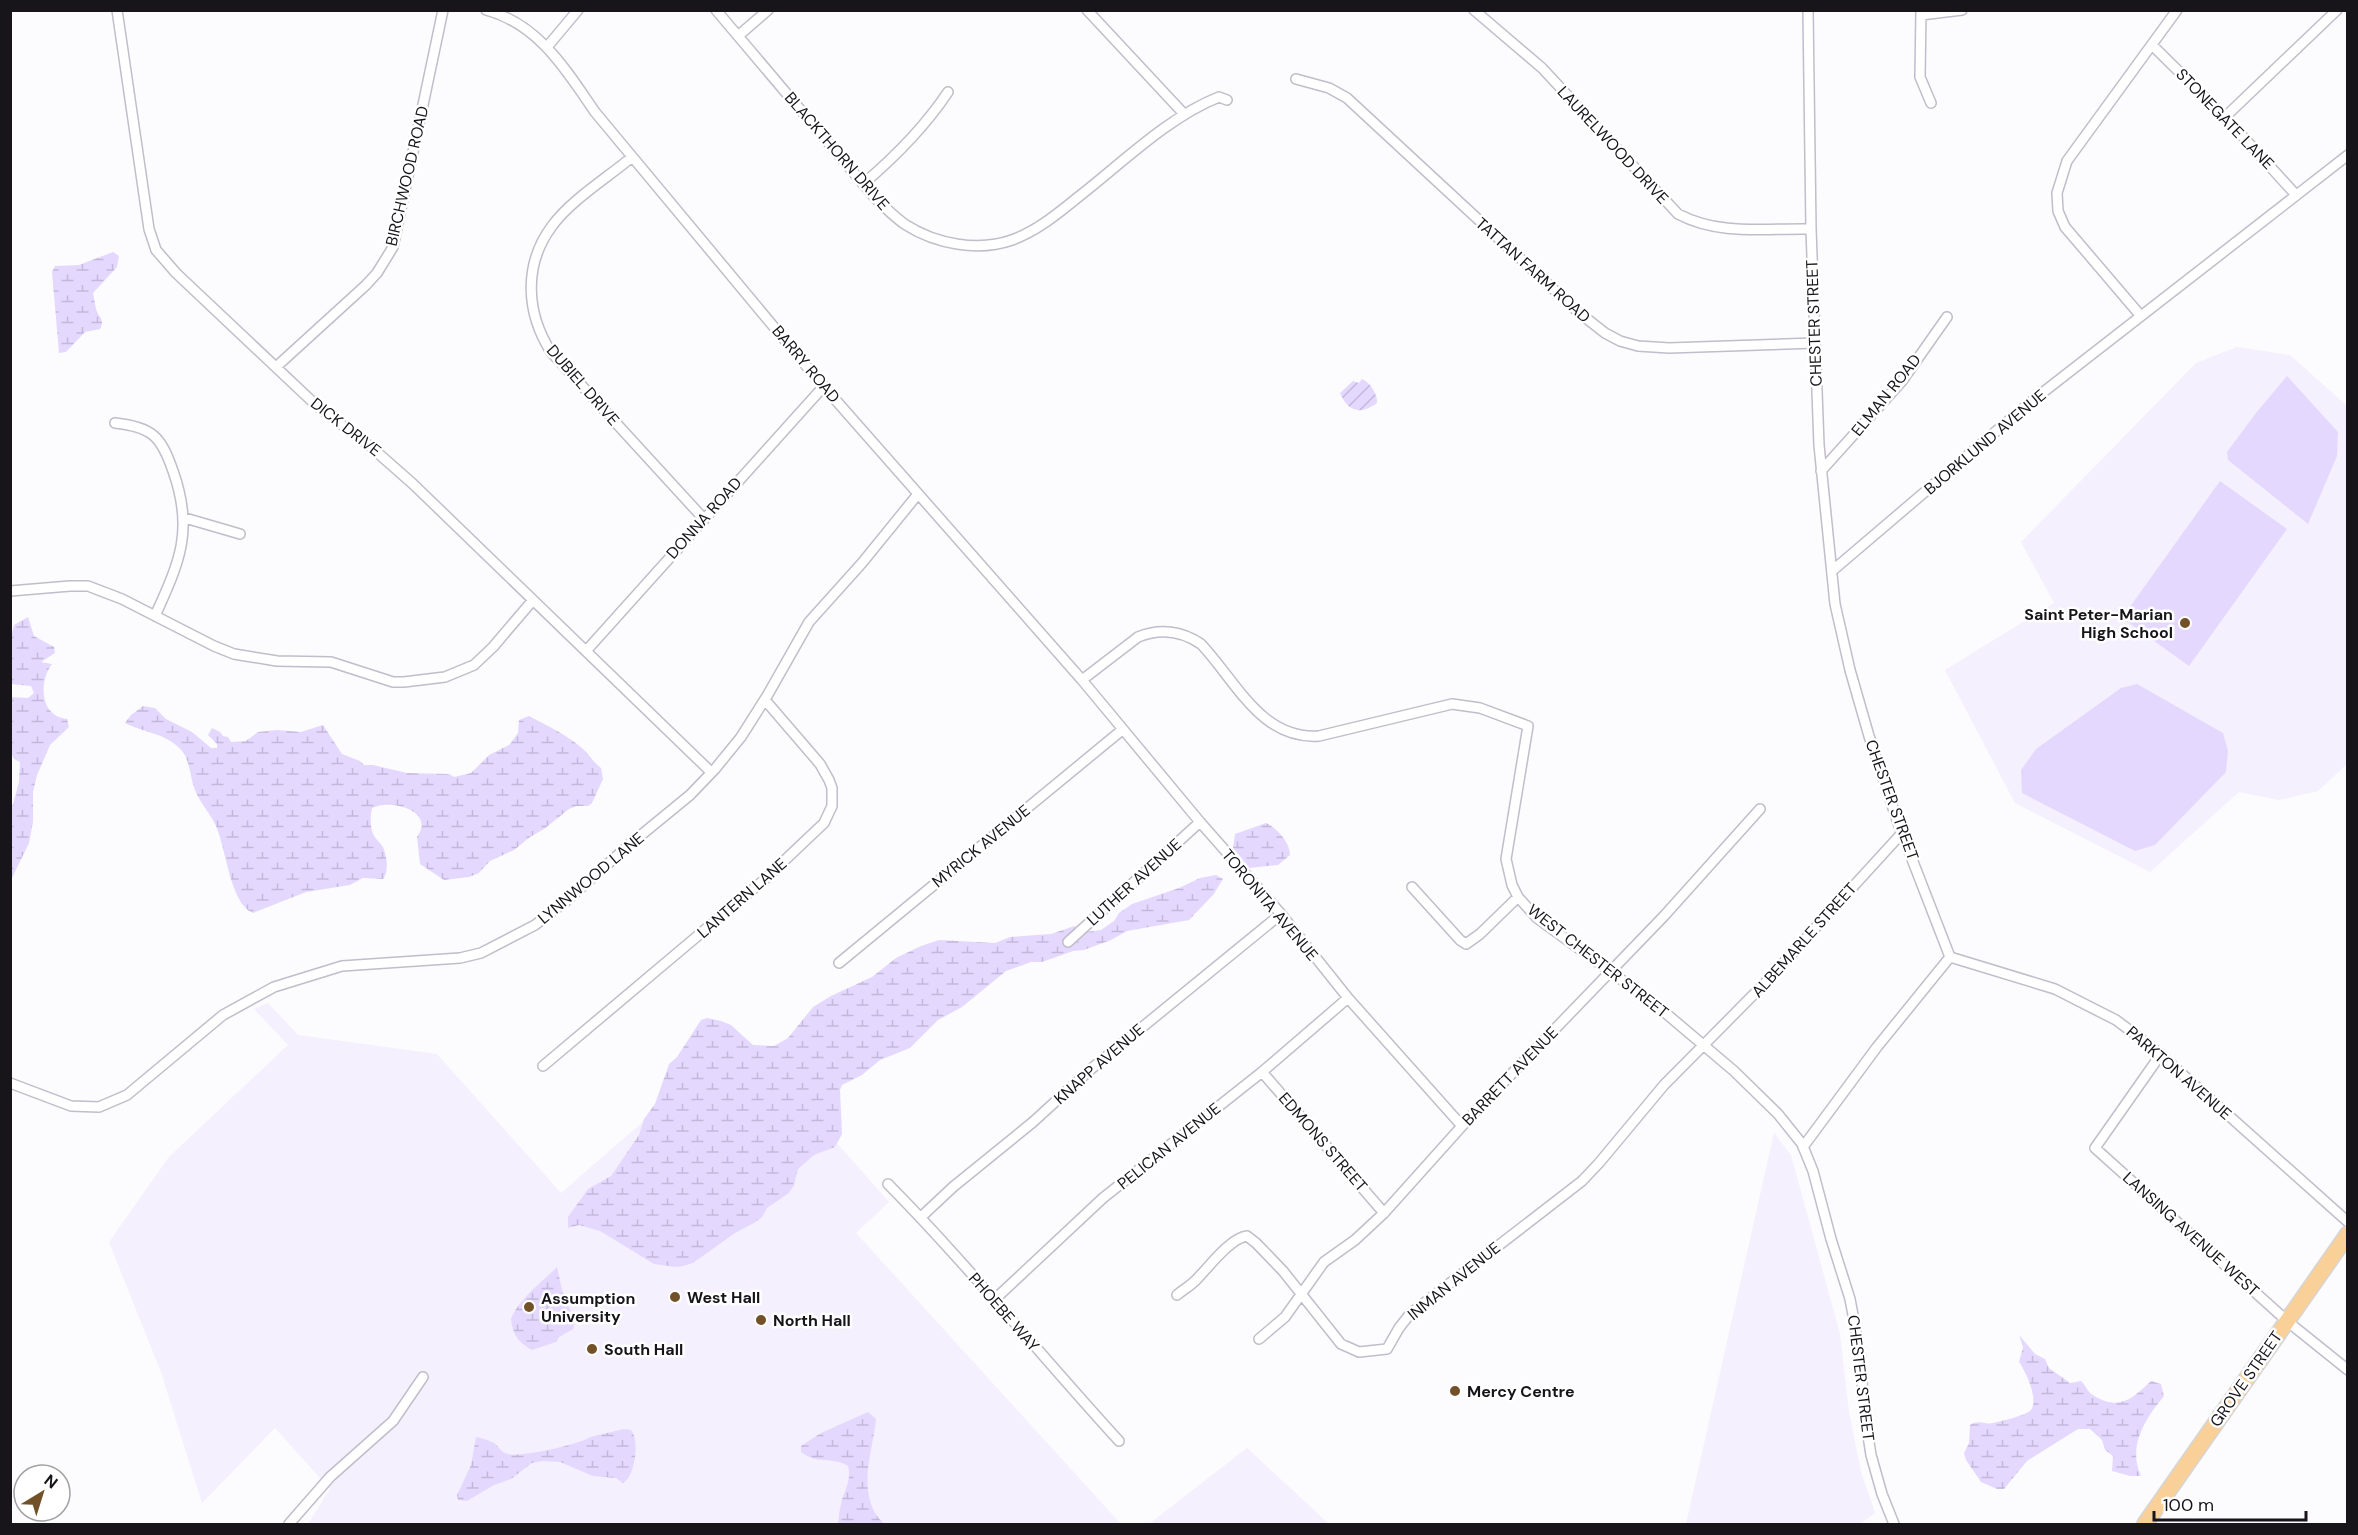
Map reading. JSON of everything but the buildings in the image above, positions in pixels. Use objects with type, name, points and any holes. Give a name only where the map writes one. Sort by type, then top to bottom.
[{"type":"main road","name":"GROVE STREET","points":[[2145,1524],[2348,1234]]},
{"type":"street","name":"DICK DRIVE","points":[[117,10],[151,240],[156,250],[176,273],[331,418],[388,461],[711,772]]},
{"type":"street","name":"BIRCHWOOD ROAD","points":[[276,367],[366,285],[377,273],[393,247],[443,10]]},
{"type":"street","name":"BARRY ROAD","points":[[486,10],[520,24],[547,47],[595,112],[824,386],[1082,680]]},
{"type":"street","points":[[547,47],[578,10]]},
{"type":"street","name":"BLACKTHORN DRIVE","points":[[716,10],[889,212],[921,234],[953,244],[976,245],[1010,241],[1041,226],[1184,114],[1219,97],[1227,100]]},
{"type":"street","points":[[738,36],[768,10]]},
{"type":"street","points":[[1087,10],[1184,114]]},
{"type":"street","name":"LAURELWOOD DRIVE","points":[[1474,10],[1542,69],[1678,214],[1693,222],[1728,230],[1811,229]]},
{"type":"street","name":"CHESTER STREET","points":[[1808,10],[1815,343],[1821,471],[1835,604],[1851,678],[1902,833],[1950,957]]},
{"type":"street","points":[[1931,103],[1920,77],[1921,13],[1962,10]]},
{"type":"street","points":[[2140,315],[2065,227],[2058,211],[2057,193],[2067,161],[2177,10]]},
{"type":"street","points":[[2225,117],[2337,10]]},
{"type":"street","name":"STONEGATE LANE","points":[[2152,45],[2225,117],[2296,195]]},
{"type":"street","name":"TATTAN FARM ROAD","points":[[1296,79],[1329,88],[1347,98],[1577,311],[1615,339],[1638,346],[1670,348],[1815,343]]},
{"type":"street","points":[[863,184],[915,136],[948,92]]},
{"type":"street","name":"BJORKLUND AVENUE","points":[[1832,572],[2028,404],[2348,155]]},
{"type":"street","name":"DUBIEL DRIVE","points":[[632,157],[563,214],[552,226],[537,252],[533,267],[531,281],[533,311],[543,339],[552,352],[703,518]]},
{"type":"street","name":"ELMAN ROAD","points":[[1821,471],[1902,381],[1947,317]]},
{"type":"street","name":"DONNA ROAD","points":[[586,651],[703,518],[824,386]]},
{"type":"street","points":[[115,423],[144,429],[159,441],[165,450],[176,479],[185,518],[176,566],[155,616]]},
{"type":"street","name":"LYNNWOOD LANE","points":[[10,1083],[71,1106],[99,1107],[114,1102],[134,1090],[223,1015],[274,987],[342,966],[436,961],[481,953],[535,925],[551,914],[690,795],[711,772],[741,736],[765,700],[808,622],[862,564],[918,494]]},
{"type":"street","points":[[185,518],[240,534]]},
{"type":"street","points":[[10,591],[54,586],[88,586],[122,599],[214,646],[244,657],[277,661],[332,662],[393,682],[446,677],[474,665],[493,647],[533,600]]},
{"type":"street","name":"WEST CHESTER STREET","points":[[1082,680],[1131,642],[1149,633],[1174,632],[1192,638],[1211,654],[1263,717],[1290,734],[1319,735],[1452,704],[1480,708],[1528,726],[1506,859],[1509,875],[1518,897],[1537,918],[1667,1014],[1705,1046],[1769,1105],[1803,1147]]},
{"type":"street","name":"TORONITA AVENUE","points":[[1082,680],[1200,822],[1281,914],[1348,998],[1462,1126]]},
{"type":"street","name":"LANTERN LANE","points":[[543,1066],[764,880],[819,829],[829,815],[832,806],[832,788],[826,772],[765,700]]},
{"type":"street","name":"MYRICK AVENUE","points":[[839,963],[1122,730]]},
{"type":"street","name":"BARRETT AVENUE","points":[[1259,1339],[1285,1317],[1323,1262],[1354,1240],[1384,1213],[1462,1126],[1611,972],[1760,809]]},
{"type":"street","name":"LUTHER AVENUE","points":[[1068,942],[1200,822]]},
{"type":"street","name":"ALBEMARLE STREET","points":[[1705,1046],[1902,833]]},
{"type":"street","points":[[1412,887],[1466,944],[1480,934],[1518,897]]},
{"type":"street","name":"KNAPP AVENUE","points":[[921,1217],[953,1187],[1033,1122],[1091,1069],[1281,914]]},
{"type":"street","points":[[1803,1147],[1877,1047],[1950,957]]},
{"type":"street","name":"PARKTON AVENUE","points":[[1950,957],[2044,985],[2076,998],[2116,1020],[2161,1054],[2348,1222]]},
{"type":"street","name":"PELICAN AVENUE","points":[[994,1300],[1103,1198],[1262,1072],[1348,998]]},
{"type":"street","name":"INMAN AVENUE","points":[[1177,1295],[1194,1282],[1224,1251],[1245,1236],[1256,1243],[1283,1271],[1336,1339],[1347,1348],[1364,1353],[1387,1348],[1410,1314],[1582,1181],[1664,1085],[1705,1046]]},
{"type":"street","name":"LANSING AVENUE WEST","points":[[2161,1054],[2095,1148],[2286,1321],[2348,1370]]},
{"type":"street","name":"EDMONS STREET","points":[[1262,1072],[1384,1213]]},
{"type":"street","name":"CHESTER STREET","points":[[1803,1147],[1813,1170],[1828,1229],[1850,1299],[1860,1352],[1864,1410],[1871,1455],[1882,1494],[1894,1524]]},
{"type":"street","name":"PHOEBE WAY","points":[[888,1184],[921,1217],[1059,1376],[1119,1440]]},
{"type":"street","points":[[289,1524],[330,1477],[393,1421],[423,1377]]},
{"type":"shaded area","name":"Saint Peter-Marian High School","points":[[2237,347],[2290,355],[2347,406],[2347,764],[2318,791],[2279,800],[2239,792],[2150,872],[2015,803],[1945,670],[2054,603],[2021,542],[2196,363]]},
{"type":"shaded area","name":"Assumption University","points":[[268,1003],[298,1035],[437,1054],[561,1193],[742,1036],[889,1202],[856,1233],[1121,1524],[308,1524],[330,1489],[275,1428],[202,1503],[161,1372],[109,1242],[169,1157],[288,1045],[254,1009]]},
{"type":"shaded area","points":[[1774,1133],[1791,1155],[1840,1334],[1849,1412],[1861,1472],[1875,1513],[1860,1524],[1686,1524]]},
{"type":"shaded area","points":[[1247,1448],[1329,1524],[1149,1524]]},
{"type":"green space","points":[[113,252],[119,256],[117,267],[93,293],[96,309],[102,321],[100,329],[85,332],[66,352],[59,353],[52,272],[55,266],[79,265]]},
{"type":"green space","points":[[2287,376],[2338,432],[2337,456],[2308,524],[2228,460],[2227,452]]},
{"type":"green space","points":[[1362,379],[1373,389],[1377,403],[1366,409],[1356,410],[1347,404],[1340,393],[1353,381],[1359,383]]},
{"type":"green space","points":[[2220,481],[2287,529],[2189,666],[2122,618]]},
{"type":"green space","points":[[28,617],[34,636],[54,647],[55,653],[41,662],[52,664],[45,679],[44,697],[51,712],[67,719],[69,727],[50,745],[37,775],[33,792],[33,822],[29,843],[11,880],[11,811],[19,782],[20,762],[14,759],[11,753],[11,697],[28,698],[34,693],[31,686],[11,684],[11,637],[14,625]]},
{"type":"green space","points":[[2137,684],[2223,733],[2228,751],[2226,772],[2155,845],[2135,851],[2022,793],[2021,770],[2036,749],[2121,688]]},
{"type":"green space","points":[[143,706],[155,708],[166,719],[192,732],[211,748],[217,748],[217,744],[208,735],[212,728],[228,737],[231,742],[246,741],[258,732],[277,730],[301,732],[323,725],[342,754],[364,765],[407,773],[449,774],[454,777],[471,773],[489,755],[509,745],[518,733],[519,720],[529,716],[563,734],[582,748],[601,768],[603,779],[592,803],[588,806],[576,806],[569,809],[514,850],[490,861],[479,873],[469,877],[444,880],[420,864],[417,837],[421,828],[421,820],[409,809],[390,805],[372,808],[372,830],[383,847],[386,859],[387,868],[383,879],[363,878],[350,885],[306,892],[253,913],[245,908],[239,899],[220,836],[195,790],[185,755],[169,740],[125,723]]},
{"type":"green space","points":[[1266,823],[1282,836],[1288,845],[1290,855],[1278,865],[1249,868],[1233,848],[1235,834]]},
{"type":"green space","points":[[1216,875],[1223,879],[1213,895],[1189,920],[1127,931],[1084,950],[1073,951],[1042,962],[1031,962],[1006,971],[962,1007],[938,1020],[910,1048],[880,1060],[862,1075],[842,1085],[840,1090],[842,1134],[835,1147],[814,1155],[798,1169],[794,1185],[789,1193],[767,1208],[762,1217],[693,1263],[676,1267],[654,1264],[600,1231],[579,1225],[568,1228],[568,1217],[588,1189],[611,1176],[639,1135],[644,1119],[655,1104],[669,1064],[677,1057],[701,1020],[707,1018],[731,1025],[753,1045],[774,1046],[788,1038],[813,1007],[872,977],[896,958],[921,946],[939,940],[995,943],[1010,937],[1051,934],[1074,926],[1085,932],[1101,930],[1132,904],[1179,888],[1200,878]]},
{"type":"green space","points":[[557,1267],[562,1290],[575,1322],[573,1329],[559,1337],[556,1342],[532,1350],[517,1338],[511,1319],[525,1298]]},
{"type":"green space","points":[[2019,1335],[2035,1354],[2045,1359],[2049,1368],[2070,1383],[2081,1381],[2091,1394],[2102,1400],[2118,1403],[2138,1393],[2151,1381],[2161,1384],[2164,1396],[2145,1423],[2137,1443],[2137,1465],[2141,1476],[2130,1476],[2112,1471],[2113,1456],[2105,1450],[2102,1440],[2090,1429],[2078,1429],[2027,1461],[2004,1489],[1997,1489],[1981,1482],[1966,1460],[1964,1453],[1969,1443],[1970,1425],[1976,1422],[1993,1423],[2012,1418],[2028,1413],[2033,1406],[2031,1386],[2019,1362],[2023,1347]]},
{"type":"green space","points":[[868,1412],[876,1419],[868,1466],[868,1490],[875,1513],[884,1524],[838,1524],[840,1507],[848,1481],[848,1466],[836,1461],[819,1460],[807,1456],[801,1452],[801,1446],[821,1433]]},
{"type":"green space","points":[[624,1429],[631,1430],[634,1435],[636,1450],[631,1474],[623,1483],[616,1478],[593,1476],[560,1462],[542,1461],[532,1463],[511,1479],[494,1485],[467,1501],[458,1500],[457,1495],[471,1465],[476,1437],[494,1443],[502,1451],[514,1455],[563,1447],[590,1437]]},
{"type":"place","name":"Saint Peter-Marian High School","points":[[2185,623]]},
{"type":"place","name":"West Hall","points":[[675,1297]]},
{"type":"place","name":"Assumption University","points":[[529,1307]]},
{"type":"place","name":"North Hall","points":[[761,1320]]},
{"type":"place","name":"South Hall","points":[[592,1349]]},
{"type":"place","name":"Mercy Centre","points":[[1455,1391]]}]
